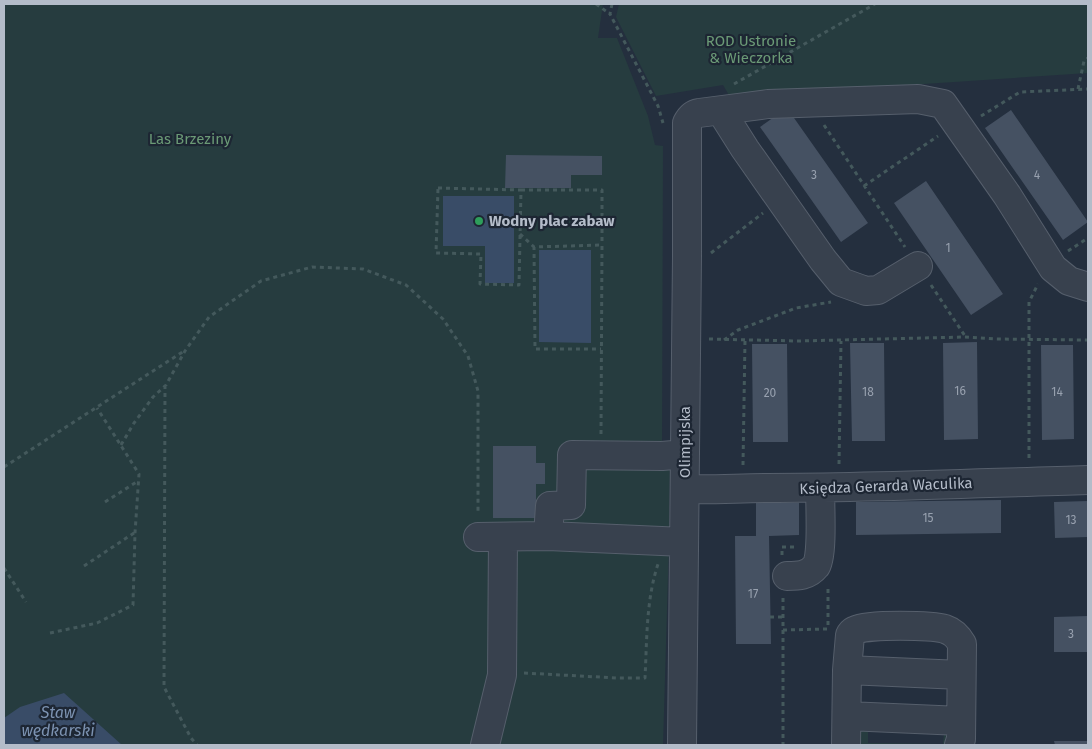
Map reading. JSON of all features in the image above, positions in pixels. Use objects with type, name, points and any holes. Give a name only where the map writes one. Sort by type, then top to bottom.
[{"type":"street","name":"Olimpijska","points":[[682,745],[673,542],[685,489],[687,123],[690,118],[699,113],[768,104],[918,99],[942,104],[1007,195],[1053,268],[1069,281],[1088,287]]},
{"type":"street","points":[[722,110],[745,149],[823,260],[841,282],[866,291],[878,290],[918,266]]},
{"type":"street","points":[[548,536],[550,506],[571,505],[572,455],[662,456],[684,454]]},
{"type":"street","name":"Księdza Gerarda Waculika","points":[[685,489],[829,488],[1088,480]]},
{"type":"street","points":[[784,575],[801,576],[818,565],[829,488]]},
{"type":"street","points":[[485,745],[502,675],[491,537],[548,536],[673,542]]},
{"type":"street","points":[[846,745],[847,670],[850,635],[853,631],[878,626],[932,627],[946,629],[958,637],[962,644],[960,733],[847,716]]},
{"type":"street","points":[[847,670],[961,675]]},
{"type":"path","points":[[596,4],[610,14],[658,106]]},
{"type":"path","points":[[610,14],[612,4]]},
{"type":"path","points":[[734,84],[875,4]]},
{"type":"path","points":[[1078,89],[1084,61],[1088,58]]},
{"type":"path","points":[[810,102],[965,337]]},
{"type":"path","points":[[521,190],[519,285],[480,284],[481,254],[436,253],[438,188],[602,190],[600,454]]},
{"type":"path","points":[[708,255],[781,199]]},
{"type":"path","points":[[520,234],[534,247],[602,245]]},
{"type":"path","points":[[534,247],[535,349],[601,349]]},
{"type":"path","points":[[1029,482],[1029,302],[1050,263]]},
{"type":"path","points":[[121,445],[153,397],[166,384],[185,351],[209,317],[261,281],[312,267],[363,269],[406,285],[443,319],[468,356],[478,391],[491,537]]},
{"type":"path","points":[[724,340],[738,330],[796,308],[830,303],[850,285]]},
{"type":"path","points":[[708,339],[841,341],[965,337],[1088,340]]},
{"type":"path","points":[[743,488],[745,340]]},
{"type":"path","points":[[829,488],[841,341]]},
{"type":"path","points":[[4,467],[185,351]]},
{"type":"path","points":[[166,384],[164,687],[191,738],[197,745]]},
{"type":"path","points":[[50,633],[97,623],[133,605],[139,474],[97,408]]},
{"type":"path","points":[[104,502],[139,480]]},
{"type":"path","points":[[84,566],[135,533]]},
{"type":"path","points":[[502,667],[528,674],[645,678],[648,617],[653,579],[660,555],[673,542]]},
{"type":"path","points":[[783,745],[784,575],[782,547],[820,546]]},
{"type":"path","points":[[4,568],[26,602]]},
{"type":"path","points":[[783,630],[828,629],[828,582]]},
{"type":"path","points":[[770,617],[783,617]]},
{"type":"green space","name":"Las Brzeziny","points":[[4,4],[603,4],[598,38],[617,38],[648,116],[655,145],[663,146],[662,455],[670,455],[663,745],[4,745]]},
{"type":"green space","name":"ROD Ustronie & Wieczorka","points":[[619,4],[1088,4],[1088,73],[730,97],[723,85],[656,96],[616,17]]},
{"type":"green space","points":[[860,729],[868,731],[868,743],[943,744],[944,733],[949,730],[947,745],[853,745]]},
{"type":"water","name":"Wodny plac zabaw","points":[[443,196],[514,196],[514,283],[485,283],[485,246],[443,246]]},
{"type":"water","points":[[539,250],[591,250],[591,343],[539,342]]},
{"type":"water","name":"Staw wędkarski","points":[[64,693],[122,745],[4,745],[4,718],[20,707]]},
{"type":"building","points":[[787,108],[868,223],[841,242],[760,127]]},
{"type":"building","points":[[1011,110],[1088,222],[1063,240],[985,128]]},
{"type":"building","points":[[506,155],[602,156],[602,175],[571,175],[571,188],[505,188]]},
{"type":"building","points":[[926,181],[1003,294],[971,315],[894,203]]},
{"type":"building","points":[[977,342],[978,439],[944,440],[943,343]]},
{"type":"building","points":[[850,343],[884,343],[885,441],[852,441]]},
{"type":"building","points":[[752,344],[787,344],[788,442],[753,442]]},
{"type":"building","points":[[1041,345],[1073,345],[1074,439],[1042,440]]},
{"type":"building","points":[[493,446],[536,446],[536,463],[545,463],[545,484],[536,484],[536,518],[493,518]]},
{"type":"building","points":[[1001,500],[1001,533],[856,535],[856,502]]},
{"type":"building","points":[[1088,501],[1088,537],[1055,538],[1054,502]]},
{"type":"building","points":[[756,503],[799,503],[799,535],[769,536],[771,644],[736,644],[735,536],[756,536]]},
{"type":"building","points":[[1088,616],[1088,652],[1054,652],[1054,617]]},
{"type":"building","points":[[1054,741],[1088,741],[1088,745],[1055,745]]},
{"type":"place","name":"Wodny plac zabaw","points":[[479,221]]}]
